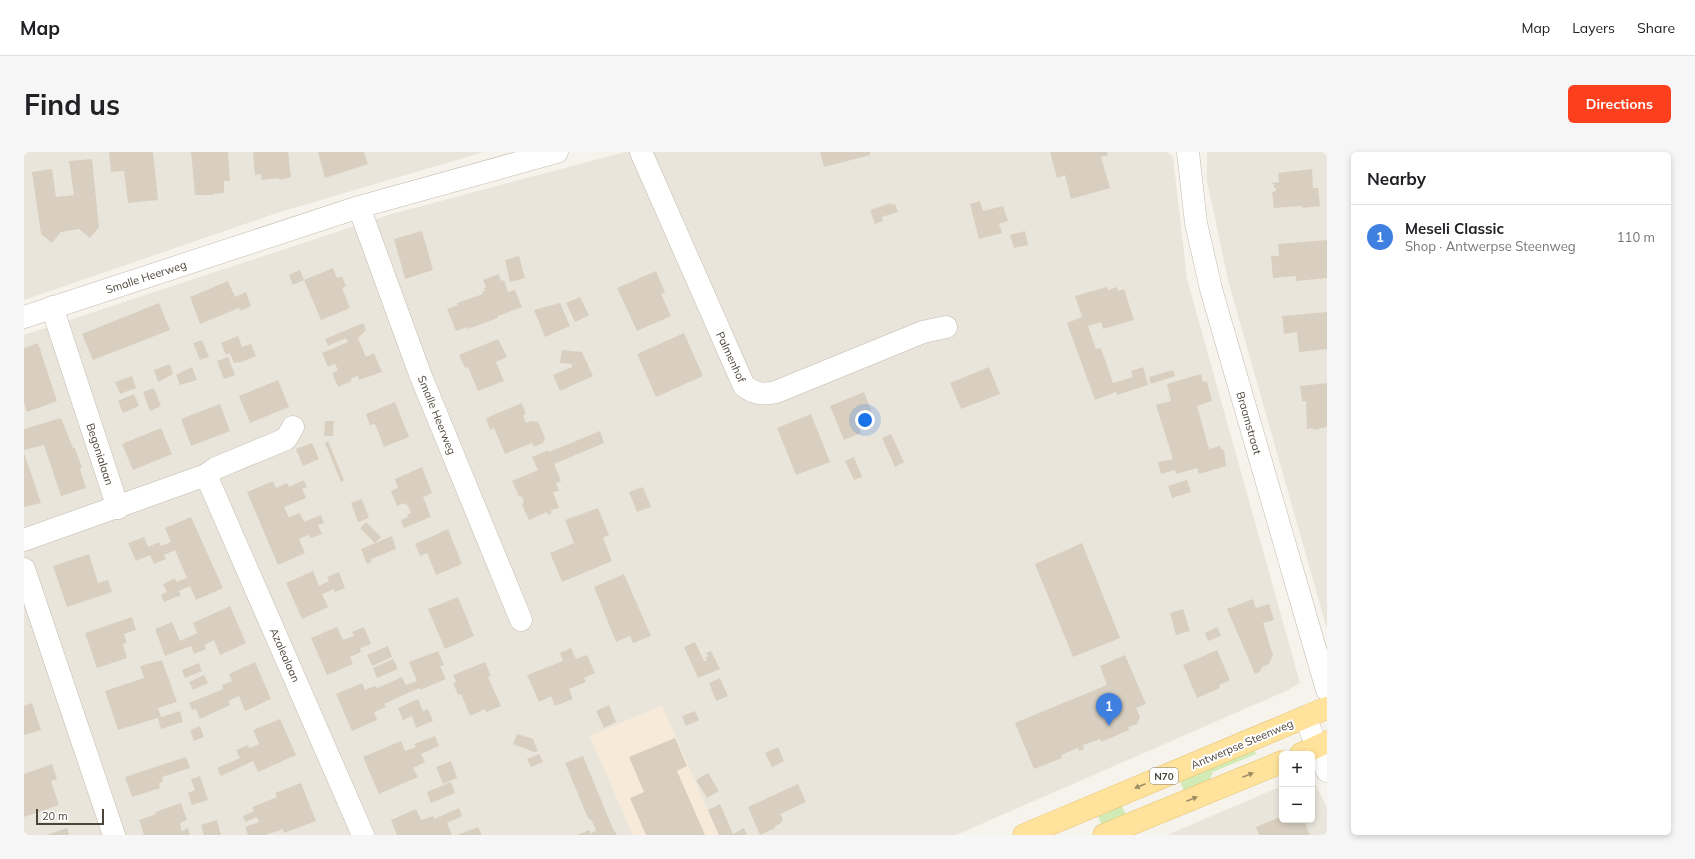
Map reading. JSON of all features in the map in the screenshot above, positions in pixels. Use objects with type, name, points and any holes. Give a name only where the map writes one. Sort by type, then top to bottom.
[{"type":"main road","name":"Antwerpse Steenweg","points":[[1024,835],[1327,708]]},
{"type":"main road","points":[[1104,835],[1279,763]]},
{"type":"street","name":"Smalle Heerweg","points":[[24,317],[359,207],[557,152]]},
{"type":"street","name":"Palmenhof","points":[[641,152],[744,386],[753,392],[765,395],[776,392],[923,332],[946,327]]},
{"type":"street","name":"Braamstraat","points":[[1188,152],[1196,223],[1210,289],[1327,690]]},
{"type":"street","name":"Smalle Heerweg","points":[[359,207],[420,374],[521,620]]},
{"type":"street","name":"Begonialaan","points":[[52,307],[118,508]]},
{"type":"street","points":[[24,540],[206,476],[216,468],[286,439],[293,427]]},
{"type":"street","name":"Azalealaan","points":[[206,476],[363,835]]},
{"type":"street","points":[[24,569],[114,835]]},
{"type":"street","points":[[1305,717],[1315,748],[1327,771]]},
{"type":"shaded area","points":[[24,152],[484,152],[280,212],[24,300]]},
{"type":"shaded area","points":[[625,152],[1168,152],[1173,157],[1187,279],[1300,683],[1288,690],[956,835],[718,835],[662,706],[590,736],[633,835],[24,835],[24,335],[388,215]]},
{"type":"shaded area","points":[[1207,152],[1327,152],[1327,629],[1229,284],[1207,181]]},
{"type":"shaded area","points":[[662,706],[718,835],[633,835],[590,736]]},
{"type":"shaded area","points":[[1315,784],[1327,808],[1327,835],[1167,835],[1279,787],[1279,823],[1315,823]]},
{"type":"green space","points":[[1253,745],[1256,754],[1213,772],[1207,786],[1186,795],[1178,777]]},
{"type":"green space","points":[[1120,802],[1128,819],[1103,827],[1096,812]]},
{"type":"building","points":[[109,152],[153,152],[158,200],[128,203],[124,171],[111,172]]},
{"type":"building","points":[[191,152],[228,152],[230,181],[224,181],[224,193],[213,195],[195,195]]},
{"type":"building","points":[[253,152],[288,152],[291,177],[280,180],[278,178],[262,180],[261,174],[255,175]]},
{"type":"building","points":[[318,152],[364,152],[368,164],[325,178]]},
{"type":"building","points":[[820,152],[870,152],[870,155],[824,167]]},
{"type":"building","points":[[1050,152],[1107,152],[1108,155],[1101,157],[1110,188],[1071,199],[1065,175],[1057,178]]},
{"type":"building","points":[[92,159],[99,227],[90,238],[79,229],[61,232],[52,243],[41,234],[32,172],[52,169],[56,197],[74,195],[69,161]]},
{"type":"building","points":[[1312,169],[1313,188],[1318,188],[1320,206],[1302,208],[1302,206],[1274,208],[1272,192],[1276,191],[1276,188],[1274,188],[1274,184],[1272,183],[1279,182],[1278,173]]},
{"type":"building","points":[[980,201],[983,211],[1003,206],[1008,221],[999,224],[1002,233],[979,239],[970,204]]},
{"type":"building","points":[[891,203],[892,205],[895,204],[898,212],[882,217],[883,221],[875,224],[870,210]]},
{"type":"building","points":[[422,231],[433,270],[405,279],[394,239]]},
{"type":"building","points":[[1025,231],[1028,245],[1014,248],[1010,235]]},
{"type":"building","points":[[1327,240],[1327,278],[1296,281],[1296,276],[1273,278],[1271,256],[1279,256],[1278,244]]},
{"type":"building","points":[[519,256],[525,278],[510,282],[505,260]]},
{"type":"building","points":[[333,268],[337,278],[342,276],[346,286],[342,288],[350,308],[321,320],[304,280]]},
{"type":"building","points":[[300,270],[304,280],[293,285],[289,275]]},
{"type":"building","points":[[656,271],[665,292],[661,294],[671,316],[637,331],[617,288]]},
{"type":"building","points":[[499,274],[501,281],[504,280],[508,292],[515,290],[522,307],[468,329],[467,327],[456,331],[447,309],[458,305],[457,303],[483,294],[482,292],[485,291],[484,288],[486,287],[483,280]]},
{"type":"building","points":[[228,281],[235,297],[246,292],[251,306],[240,311],[239,308],[200,324],[190,297]]},
{"type":"building","points":[[1107,287],[1108,290],[1117,287],[1118,291],[1124,289],[1134,320],[1103,329],[1101,322],[1088,326],[1096,349],[1101,348],[1113,383],[1133,377],[1131,371],[1143,367],[1148,385],[1117,395],[1116,392],[1095,400],[1067,323],[1082,317],[1075,296]]},
{"type":"building","points":[[580,297],[589,315],[575,322],[566,303]]},
{"type":"building","points":[[159,303],[170,330],[93,360],[82,334]]},
{"type":"building","points":[[560,303],[570,326],[545,337],[534,310]]},
{"type":"building","points":[[1327,312],[1327,349],[1299,352],[1297,332],[1284,334],[1282,316]]},
{"type":"building","points":[[363,323],[366,330],[358,338],[366,357],[374,353],[382,372],[359,380],[358,376],[350,379],[352,381],[338,387],[332,373],[338,370],[335,364],[328,367],[322,353],[348,342],[346,338],[328,346],[325,339]]},
{"type":"building","points":[[684,333],[703,376],[656,397],[637,354]]},
{"type":"building","points":[[238,336],[242,347],[251,344],[256,356],[239,363],[234,363],[230,353],[226,355],[221,343]]},
{"type":"building","points":[[498,339],[507,357],[496,362],[504,381],[478,391],[468,367],[465,368],[459,355]]},
{"type":"building","points":[[202,340],[209,357],[200,360],[193,343]]},
{"type":"building","points":[[38,343],[57,401],[27,412],[24,403],[24,348]]},
{"type":"building","points":[[562,350],[582,352],[593,376],[560,391],[553,375],[572,367],[572,364],[560,363]]},
{"type":"building","points":[[228,357],[235,375],[224,379],[217,361]]},
{"type":"building","points":[[170,364],[173,374],[158,382],[154,370]]},
{"type":"building","points":[[192,367],[197,380],[180,385],[176,375]]},
{"type":"building","points":[[989,367],[1000,394],[961,409],[950,383]]},
{"type":"building","points":[[1173,370],[1175,376],[1151,384],[1149,377]]},
{"type":"building","points":[[1201,374],[1203,382],[1207,381],[1212,401],[1197,406],[1209,449],[1220,446],[1221,449],[1224,450],[1226,466],[1199,474],[1197,468],[1176,474],[1175,470],[1161,474],[1158,462],[1173,459],[1156,405],[1171,401],[1167,384]]},
{"type":"building","points":[[132,376],[136,388],[120,394],[115,382]]},
{"type":"building","points":[[278,380],[289,407],[250,423],[239,396]]},
{"type":"building","points":[[1327,383],[1327,427],[1313,430],[1313,428],[1307,429],[1306,401],[1302,401],[1300,386]]},
{"type":"building","points":[[154,388],[161,406],[150,411],[143,392]]},
{"type":"building","points":[[864,392],[875,420],[859,427],[861,433],[844,440],[830,406]]},
{"type":"building","points":[[134,394],[139,406],[123,413],[118,401]]},
{"type":"building","points":[[395,402],[409,437],[384,447],[375,424],[370,425],[366,414]]},
{"type":"building","points":[[522,403],[526,414],[523,415],[526,423],[532,421],[538,422],[545,438],[543,443],[534,447],[532,443],[505,454],[494,428],[490,430],[486,418]]},
{"type":"building","points":[[220,404],[230,431],[191,446],[181,419]]},
{"type":"building","points":[[811,414],[830,462],[796,475],[777,428]]},
{"type":"building","points":[[61,418],[73,448],[75,448],[82,468],[80,469],[86,488],[61,496],[44,445],[24,450],[24,429]]},
{"type":"building","points":[[325,421],[334,421],[333,436],[324,436]]},
{"type":"building","points":[[161,428],[172,454],[133,470],[122,444]]},
{"type":"building","points":[[600,431],[604,443],[554,464],[561,481],[556,483],[559,491],[553,492],[559,508],[551,510],[552,513],[547,515],[547,512],[529,520],[522,505],[524,501],[522,497],[519,496],[512,481],[538,470],[532,457],[548,450],[549,452]]},
{"type":"building","points":[[891,434],[904,462],[895,467],[882,438]]},
{"type":"building","points":[[328,441],[344,480],[341,482],[325,443]]},
{"type":"building","points":[[312,443],[319,459],[303,466],[296,449]]},
{"type":"building","points":[[24,453],[41,503],[24,507]]},
{"type":"building","points":[[854,457],[862,477],[854,480],[845,461]]},
{"type":"building","points":[[422,467],[432,493],[423,497],[431,517],[404,528],[401,520],[408,517],[407,515],[411,513],[407,504],[405,505],[404,503],[397,506],[391,491],[398,488],[395,479]]},
{"type":"building","points":[[304,480],[307,487],[302,489],[306,498],[284,507],[289,517],[300,513],[304,522],[321,515],[324,523],[318,525],[322,534],[311,538],[309,535],[299,539],[305,553],[278,565],[247,492],[273,481],[276,488],[287,483],[289,487]]},
{"type":"building","points":[[1187,480],[1191,492],[1172,498],[1168,486]]},
{"type":"building","points":[[643,487],[651,507],[637,512],[629,492]]},
{"type":"building","points":[[362,499],[369,518],[358,522],[351,503]]},
{"type":"building","points":[[598,508],[609,535],[603,538],[612,561],[562,582],[550,553],[574,543],[565,520]]},
{"type":"building","points":[[191,517],[223,588],[196,600],[190,586],[179,591],[181,595],[164,602],[161,595],[167,592],[163,584],[175,578],[176,582],[187,578],[175,550],[164,555],[166,559],[154,564],[150,555],[136,561],[128,543],[144,537],[148,547],[159,542],[161,546],[171,542],[165,528]]},
{"type":"building","points":[[366,522],[381,537],[375,543],[360,528]]},
{"type":"building","points":[[448,529],[462,564],[436,575],[427,553],[420,556],[415,544]]},
{"type":"building","points":[[392,536],[396,549],[371,559],[372,561],[367,564],[361,549]]},
{"type":"building","points":[[1082,543],[1120,638],[1073,657],[1035,564]]},
{"type":"building","points":[[89,554],[98,583],[108,580],[112,592],[67,607],[53,566]]},
{"type":"building","points":[[313,571],[319,586],[329,581],[327,577],[339,572],[345,588],[335,592],[334,589],[322,594],[328,607],[302,619],[286,583]]},
{"type":"building","points":[[624,574],[651,636],[633,643],[630,636],[616,642],[594,587]]},
{"type":"building","points":[[458,597],[474,636],[445,649],[428,609]]},
{"type":"building","points":[[1253,599],[1256,608],[1269,604],[1274,620],[1263,623],[1273,655],[1269,664],[1262,667],[1260,672],[1255,674],[1227,609]]},
{"type":"building","points":[[230,606],[246,643],[220,655],[214,640],[204,645],[206,649],[194,654],[191,646],[165,656],[155,629],[172,622],[180,641],[197,633],[193,623]]},
{"type":"building","points":[[1183,609],[1190,631],[1176,635],[1170,613]]},
{"type":"building","points":[[132,617],[136,630],[124,634],[127,643],[123,644],[127,658],[97,668],[85,633]]},
{"type":"building","points":[[337,627],[343,640],[354,636],[352,632],[364,627],[371,644],[360,648],[361,652],[350,657],[353,664],[327,675],[311,638]]},
{"type":"building","points":[[1217,627],[1221,636],[1208,641],[1205,633]]},
{"type":"building","points":[[695,642],[704,661],[707,660],[705,658],[708,656],[706,653],[711,651],[720,669],[698,678],[684,647]]},
{"type":"building","points":[[388,646],[392,657],[372,666],[367,655]]},
{"type":"building","points":[[571,648],[576,659],[587,655],[595,673],[584,678],[586,682],[569,689],[573,699],[555,706],[551,696],[539,702],[527,675],[563,661],[560,653]]},
{"type":"building","points":[[1217,650],[1230,680],[1219,685],[1220,688],[1197,698],[1183,665]]},
{"type":"building","points":[[438,651],[444,665],[440,666],[446,679],[420,690],[419,688],[384,704],[386,707],[374,712],[377,720],[352,731],[336,694],[362,683],[365,690],[375,686],[377,688],[402,677],[406,685],[417,681],[409,662]]},
{"type":"building","points":[[1125,655],[1146,704],[1136,708],[1140,717],[1137,724],[1128,727],[1129,730],[1101,742],[1100,739],[1083,745],[1084,749],[1079,751],[1078,748],[1061,755],[1062,758],[1034,769],[1015,723],[1107,685],[1100,666]]},
{"type":"building","points":[[393,659],[398,669],[377,678],[373,668]]},
{"type":"building","points":[[162,660],[177,702],[158,708],[161,717],[118,730],[105,691],[144,678],[140,666]]},
{"type":"building","points":[[255,662],[271,699],[245,711],[239,696],[228,701],[230,705],[200,719],[196,709],[192,710],[189,703],[223,689],[222,685],[232,681],[229,674]]},
{"type":"building","points":[[485,662],[491,676],[488,677],[501,706],[486,712],[485,709],[470,716],[461,694],[458,695],[453,683],[456,682],[453,675]]},
{"type":"building","points":[[199,663],[202,671],[185,678],[182,670]]},
{"type":"building","points":[[204,675],[208,683],[193,690],[189,682]]},
{"type":"building","points":[[720,678],[728,696],[716,701],[709,683]]},
{"type":"building","points":[[418,699],[423,711],[428,709],[433,721],[416,728],[412,716],[403,720],[398,708]]},
{"type":"building","points":[[32,703],[41,730],[24,735],[24,706]]},
{"type":"building","points":[[609,705],[616,722],[604,728],[596,711]]},
{"type":"building","points":[[180,711],[183,722],[161,729],[158,718]]},
{"type":"building","points":[[695,711],[699,720],[686,726],[682,716]]},
{"type":"building","points":[[280,719],[296,755],[258,772],[253,761],[221,776],[217,768],[240,758],[236,750],[248,745],[249,748],[259,744],[253,730]]},
{"type":"building","points":[[200,726],[204,737],[194,741],[190,730]]},
{"type":"building","points":[[517,734],[533,739],[538,751],[534,752],[513,744]]},
{"type":"building","points":[[435,736],[439,746],[421,754],[425,762],[413,768],[418,777],[379,794],[363,757],[401,741],[405,751],[416,747],[414,744]]},
{"type":"building","points":[[675,738],[687,766],[677,771],[705,835],[646,835],[630,798],[644,792],[629,757]]},
{"type":"building","points":[[778,747],[784,761],[772,767],[765,753]]},
{"type":"building","points":[[539,754],[543,762],[531,767],[527,759]]},
{"type":"building","points":[[583,756],[613,829],[617,835],[577,835],[589,830],[591,834],[596,830],[592,821],[588,818],[565,763]]},
{"type":"building","points":[[186,757],[190,768],[162,777],[163,782],[159,783],[160,788],[132,797],[125,777]]},
{"type":"building","points":[[451,761],[457,778],[443,784],[436,767]]},
{"type":"building","points":[[52,764],[57,779],[51,781],[59,805],[24,817],[24,774]]},
{"type":"building","points":[[708,773],[719,791],[707,798],[696,780]]},
{"type":"building","points":[[200,776],[208,800],[192,805],[188,793],[195,790],[191,779]]},
{"type":"building","points":[[451,782],[455,793],[431,803],[427,792]]},
{"type":"building","points":[[301,783],[316,821],[284,833],[283,829],[266,835],[248,835],[245,827],[259,822],[257,817],[245,822],[243,816],[254,811],[252,807],[277,797],[275,793]]},
{"type":"building","points":[[798,784],[806,802],[780,814],[783,819],[781,823],[775,826],[775,828],[760,835],[748,807]]},
{"type":"building","points":[[181,803],[187,820],[180,823],[182,831],[188,828],[190,835],[144,835],[139,820],[156,814],[155,812]]},
{"type":"building","points":[[720,804],[733,834],[744,828],[747,835],[719,835],[708,810]]},
{"type":"building","points":[[459,808],[462,816],[447,823],[452,835],[397,835],[391,820],[416,809],[421,820],[433,816],[434,819]]},
{"type":"building","points":[[1279,817],[1279,823],[1305,823],[1310,835],[1259,835],[1256,827]]},
{"type":"building","points":[[217,820],[221,835],[204,835],[201,825]]},
{"type":"building","points":[[478,827],[482,835],[457,835]]},
{"type":"building","points":[[67,828],[69,835],[46,835]]},
{"type":"place","name":"Meseli Classic","points":[[1109,726]]}]
